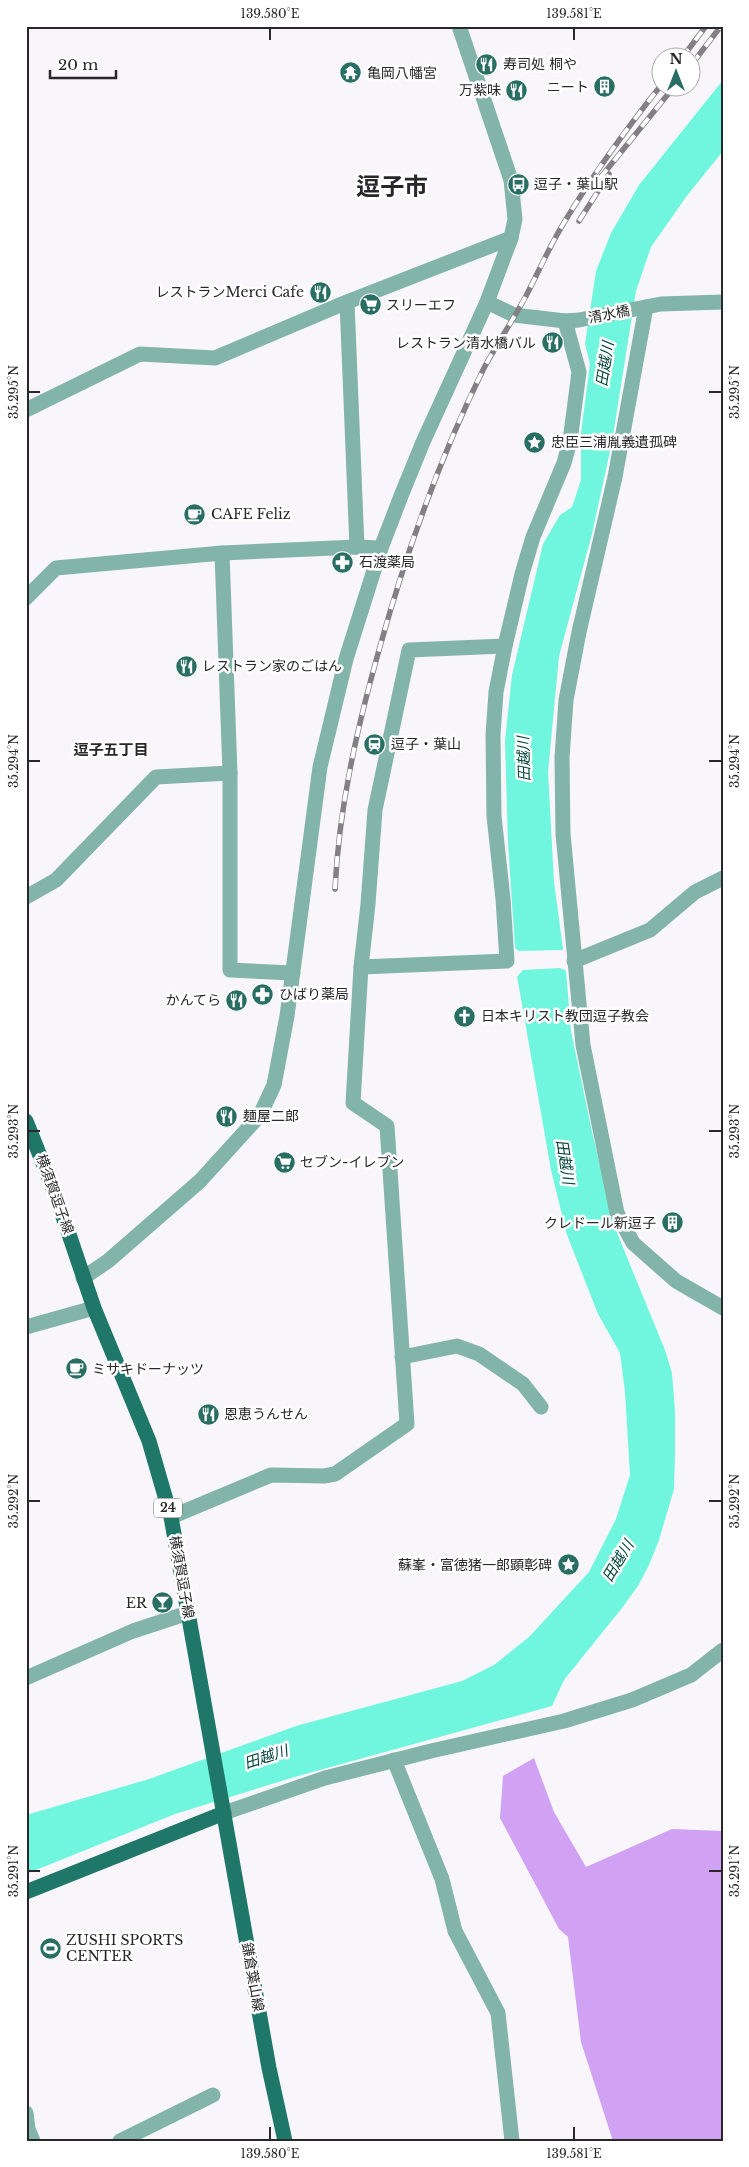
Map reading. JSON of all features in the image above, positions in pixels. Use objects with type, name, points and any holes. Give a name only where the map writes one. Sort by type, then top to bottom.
[{"type":"main road","name":"横須賀逗子線","points":[[26,1122],[55,1193],[94,1308],[149,1441],[171,1517],[224,1809]]},
{"type":"main road","points":[[26,1892],[224,1809]]},
{"type":"main road","name":"鎌倉葉山線","points":[[224,1809],[269,2068],[285,2141]]},
{"type":"street","points":[[83,1278],[108,1261],[200,1181],[260,1114],[268,1101],[276,1077],[293,973],[320,767],[346,659],[381,548],[423,442],[487,302],[512,238],[515,219],[511,180],[459,26]]},
{"type":"street","points":[[26,410],[140,354],[215,358],[348,302],[512,238]]},
{"type":"street","points":[[348,302],[357,547]]},
{"type":"street","name":"清水橋","points":[[487,302],[514,315],[572,321],[661,304],[723,302]]},
{"type":"street","points":[[642,308],[616,477],[579,632],[566,700],[562,757],[563,834],[583,1045],[617,1213],[633,1243],[676,1281],[723,1308]]},
{"type":"street","points":[[361,967],[507,961],[503,899],[494,816],[493,736],[496,692],[504,646],[533,536],[564,463],[570,441],[579,372],[572,321]]},
{"type":"street","points":[[26,598],[56,568],[222,553],[357,547],[381,548]]},
{"type":"street","points":[[222,553],[230,773],[230,970],[293,973]]},
{"type":"street","points":[[171,1517],[271,1475],[324,1476],[335,1474],[407,1424],[388,1126],[353,1103],[361,967],[375,810],[409,650],[504,646]]},
{"type":"street","points":[[26,897],[56,880],[156,777],[230,773]]},
{"type":"street","points":[[574,961],[650,930],[695,892],[723,878]]},
{"type":"street","points":[[26,1328],[94,1308]]},
{"type":"street","points":[[402,1357],[457,1346],[479,1354],[523,1384],[541,1407]]},
{"type":"street","points":[[26,1678],[133,1631],[188,1613]]},
{"type":"street","points":[[224,1809],[325,1778],[394,1760],[564,1721],[632,1700],[691,1675],[723,1650]]},
{"type":"street","points":[[394,1760],[442,1879],[455,1931],[498,2013],[512,2141]]},
{"type":"street","points":[[120,2141],[214,2095]]},
{"type":"street","points":[[26,2114],[28,2129],[33,2141]]},
{"type":"shaded area","points":[[534,1758],[554,1812],[586,1867],[672,1829],[723,1831],[723,2141],[613,2141],[581,2042],[568,1937],[559,1929],[500,1818],[503,1776]]},
{"type":"water","name":"田越川","points":[[723,80],[723,151],[686,197],[651,247],[636,291],[612,442],[592,534],[559,656],[548,772],[554,882],[566,971],[571,1031],[592,1132],[615,1228],[665,1350],[672,1373],[675,1411],[674,1489],[659,1540],[638,1586],[564,1680],[552,1706],[298,1776],[175,1814],[26,1874],[26,1815],[149,1779],[296,1726],[462,1681],[494,1665],[529,1637],[589,1572],[616,1519],[630,1475],[625,1392],[620,1353],[598,1314],[567,1235],[551,1170],[517,976],[508,844],[505,741],[512,675],[543,544],[560,515],[572,507],[581,480],[581,433],[590,364],[585,344],[596,271],[611,233],[639,185]]},
{"type":"pier","points":[[513,947],[519,951],[563,950],[566,947],[569,972],[560,968],[523,970],[515,979]]},
{"type":"railway","points":[[690,48],[706,26]]},
{"type":"railway","points":[[702,51],[721,26]]},
{"type":"railway","points":[[335,889],[340,828],[350,768],[363,709],[400,578],[452,437],[484,368],[526,296],[560,230],[599,168],[652,97]]},
{"type":"railway","points":[[600,178],[665,98]]},
{"type":"railway","points":[[579,221],[609,174]]},
{"type":"place","name":"寿司処 桐や","points":[[487,64]]},
{"type":"place","name":"亀岡八幡宮","points":[[351,73]]},
{"type":"place","name":"ニート","points":[[605,87]]},
{"type":"place","name":"万紫味","points":[[517,90]]},
{"type":"place","name":"逗子・葉山駅","points":[[518,184]]},
{"type":"place","name":"レストランMerci Cafe","points":[[320,292]]},
{"type":"place","name":"スリーエフ","points":[[370,305]]},
{"type":"place","name":"レストラン清水橋バル","points":[[552,343]]},
{"type":"place","name":"忠臣三浦胤義遺孤碑","points":[[535,442]]},
{"type":"place","name":"CAFE Feliz","points":[[195,514]]},
{"type":"place","name":"石渡薬局","points":[[343,562]]},
{"type":"place","name":"レストラン家のごはん","points":[[186,666]]},
{"type":"place","name":"逗子・葉山","points":[[375,744]]},
{"type":"place","name":"ひばり薬局","points":[[263,994]]},
{"type":"place","name":"かんてら","points":[[237,1000]]},
{"type":"place","name":"日本キリスト教団逗子教会","points":[[465,1016]]},
{"type":"place","name":"麺屋二郎","points":[[227,1116]]},
{"type":"place","name":"セブン-イレブン","points":[[284,1162]]},
{"type":"place","name":"クレドール新逗子","points":[[672,1223]]},
{"type":"place","name":"ミサキドーナッツ","points":[[76,1369]]},
{"type":"place","name":"恩恵うんせん","points":[[208,1414]]},
{"type":"place","name":"蘇峯・富徳猪一郎顕彰碑","points":[[568,1565]]},
{"type":"place","name":"ER","points":[[163,1603]]},
{"type":"place","name":"ZUSHI SPORTS CENTER","points":[[50,1948]]},
{"type":"district","name":"逗子市","points":[[392,187]]},
{"type":"district","name":"逗子五丁目","points":[[111,750]]}]
